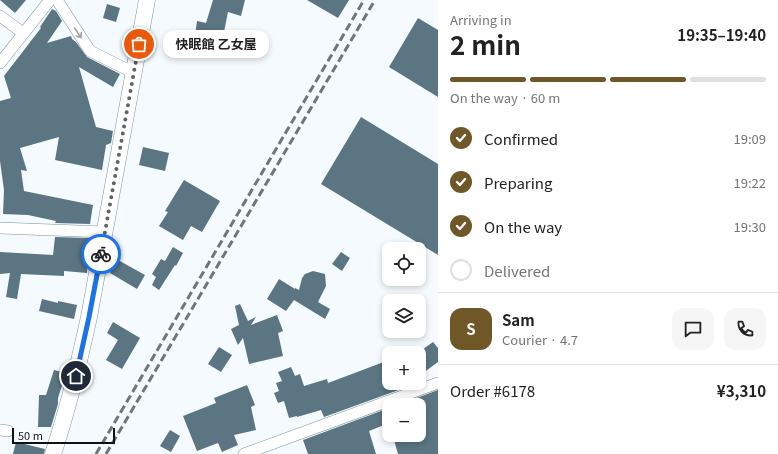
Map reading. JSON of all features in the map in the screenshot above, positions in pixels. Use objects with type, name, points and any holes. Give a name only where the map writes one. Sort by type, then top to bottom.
[{"type":"main road","points":[[53,454],[80,361],[147,0]]},
{"type":"street","points":[[0,63],[50,0]]},
{"type":"street","points":[[57,0],[90,51],[134,73]]},
{"type":"street","points":[[0,16],[23,33]]},
{"type":"street","points":[[0,228],[105,232]]},
{"type":"street","points":[[244,454],[438,383]]},
{"type":"building","points":[[0,0],[26,0],[15,13]]},
{"type":"building","points":[[213,0],[245,0],[241,16],[228,12],[224,32],[249,42],[244,56],[218,46],[194,42],[197,21],[206,23]]},
{"type":"building","points":[[307,0],[349,0],[338,18]]},
{"type":"building","points":[[107,4],[120,8],[116,22],[103,18]]},
{"type":"building","points":[[52,9],[56,11],[62,21],[47,43],[71,36],[87,57],[120,74],[113,87],[79,67],[96,127],[113,131],[111,143],[106,145],[102,170],[55,160],[59,137],[20,148],[27,171],[21,170],[24,191],[93,205],[90,224],[55,223],[56,221],[28,215],[3,214],[4,190],[0,161],[0,101],[11,98],[4,76],[41,28],[40,27]]},
{"type":"building","points":[[418,18],[438,30],[438,97],[389,67]]},
{"type":"building","points":[[361,117],[438,164],[438,255],[426,248],[426,242],[417,242],[321,184]]},
{"type":"building","points":[[143,147],[169,153],[165,171],[139,165]]},
{"type":"building","points":[[184,180],[220,201],[202,232],[191,226],[183,240],[159,226],[168,212],[165,211]]},
{"type":"building","points":[[55,237],[89,238],[87,273],[64,271],[64,276],[21,274],[17,299],[6,297],[10,273],[0,274],[0,252],[53,255]]},
{"type":"building","points":[[173,247],[183,253],[176,266],[175,265],[159,290],[152,285],[156,277],[152,274],[161,259],[165,261]]},
{"type":"building","points":[[341,252],[350,258],[342,271],[332,264]]},
{"type":"building","points":[[118,260],[145,275],[137,289],[110,273]]},
{"type":"building","points":[[313,271],[325,274],[326,286],[318,302],[330,309],[325,319],[294,300],[286,311],[267,299],[279,279],[299,290],[302,278],[305,274]]},
{"type":"building","points":[[42,299],[58,303],[58,301],[77,305],[74,319],[39,311]]},
{"type":"building","points":[[240,304],[248,321],[256,317],[251,325],[277,315],[283,331],[278,333],[283,356],[249,364],[243,338],[238,345],[231,329],[239,325],[235,306]]},
{"type":"building","points":[[113,322],[140,338],[122,369],[106,360],[118,340],[107,333]]},
{"type":"building","points":[[433,342],[438,348],[438,362],[426,371],[426,347]]},
{"type":"building","points":[[219,347],[232,355],[221,372],[208,364]]},
{"type":"building","points":[[382,363],[382,390],[399,390],[324,417],[321,410],[289,418],[284,401],[278,403],[274,393],[279,391],[276,383],[282,381],[278,372],[291,367],[295,376],[300,374],[304,386],[327,379],[328,383]]},
{"type":"building","points":[[54,370],[66,373],[58,398],[58,404],[51,427],[38,427],[39,395],[46,395]]},
{"type":"building","points":[[247,385],[255,405],[251,407],[256,430],[234,435],[238,445],[222,452],[218,443],[197,451],[183,416],[216,403],[214,398]]},
{"type":"building","points":[[438,390],[438,454],[398,454],[395,442],[426,442],[426,398],[417,398]]},
{"type":"building","points":[[382,411],[382,426],[369,431],[376,454],[308,454],[303,440]]},
{"type":"building","points":[[170,430],[180,436],[171,452],[160,446]]},
{"type":"building","points":[[16,442],[45,449],[44,454],[13,454]]},
{"type":"railway","points":[[96,454],[364,0]]},
{"type":"railway","points":[[106,454],[375,0]]},
{"type":"way so far","points":[[101,254],[139,44]]},
{"type":"place","name":"快眠館 乙女屋","points":[[139,44]]},
{"type":"route","points":[[76,376],[101,254]]}]
